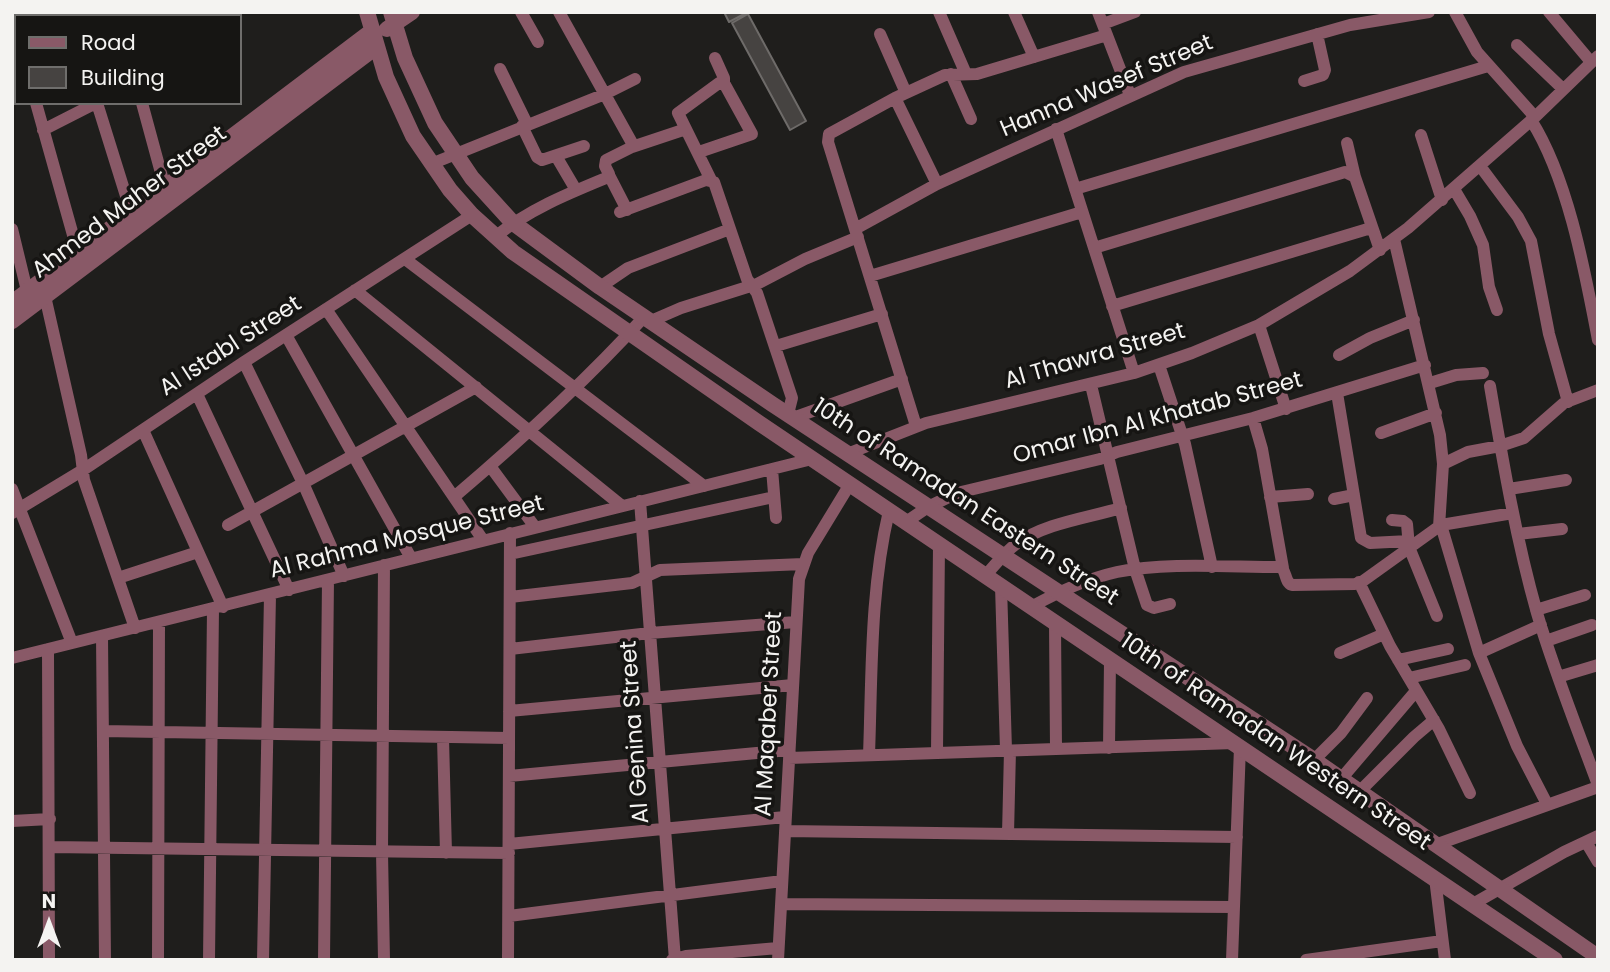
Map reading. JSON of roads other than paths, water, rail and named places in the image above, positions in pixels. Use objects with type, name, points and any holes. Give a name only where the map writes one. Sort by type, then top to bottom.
[{"type":"street","name":"10th of Ramadan Western Street","points":[[367,12],[398,107],[431,164],[472,215],[513,252],[759,423],[1555,960]]},
{"type":"street","name":"Ahmed Maher Street","points":[[12,303],[45,296],[167,195],[374,39],[393,18],[411,12]]},
{"type":"street","points":[[521,12],[538,42]]},
{"type":"street","points":[[559,12],[632,147]]},
{"type":"street","points":[[939,12],[966,74]]},
{"type":"street","points":[[1014,12],[1034,57]]},
{"type":"street","points":[[916,426],[828,142],[832,131],[901,95],[951,74],[982,73],[1034,57],[1135,12]]},
{"type":"street","name":"Hanna Wasef Street","points":[[648,319],[752,286],[856,233],[937,184],[1130,95],[1201,66],[1371,21],[1429,12]]},
{"type":"street","points":[[1455,12],[1468,38],[1488,66],[1533,118],[1546,144],[1580,253],[1598,340]]},
{"type":"street","points":[[1549,12],[1595,59]]},
{"type":"street","name":"10th of Ramadan Eastern Street","points":[[393,18],[419,91],[454,154],[512,222],[600,287],[772,404],[1327,770],[1598,957]]},
{"type":"street","points":[[1103,24],[1130,95]]},
{"type":"street","points":[[880,34],[937,184]]},
{"type":"street","points":[[1304,81],[1323,75],[1325,70],[1317,34]]},
{"type":"street","points":[[1517,45],[1563,89]]},
{"type":"street","points":[[698,152],[750,135],[752,132],[724,83],[715,58]]},
{"type":"street","name":"Al Thawra Street","points":[[847,454],[916,426],[1134,373],[1259,325],[1320,290],[1394,239],[1480,166],[1595,59]]},
{"type":"street","points":[[1075,189],[1488,66]]},
{"type":"street","points":[[500,69],[539,159],[545,160],[583,146]]},
{"type":"street","points":[[951,74],[971,119]]},
{"type":"street","points":[[431,164],[605,94],[635,79]]},
{"type":"street","points":[[724,83],[719,83],[679,112],[678,117],[716,185],[747,279],[757,293],[792,398],[790,416],[902,379]]},
{"type":"street","points":[[37,105],[78,253]]},
{"type":"street","points":[[43,130],[93,105]]},
{"type":"street","points":[[98,105],[131,212]]},
{"type":"street","points":[[143,105],[167,195]]},
{"type":"street","points":[[686,129],[632,147],[606,160],[609,175],[624,211],[711,180]]},
{"type":"street","points":[[1056,129],[1134,373]]},
{"type":"street","points":[[1421,135],[1442,200]]},
{"type":"street","points":[[1347,143],[1355,177],[1380,250]]},
{"type":"street","points":[[556,156],[576,190]]},
{"type":"street","points":[[1480,166],[1518,217],[1531,241],[1549,334],[1568,402]]},
{"type":"street","points":[[1094,248],[1341,173],[1349,173],[1355,177]]},
{"type":"street","points":[[495,236],[512,222],[609,175]]},
{"type":"street","points":[[1454,189],[1483,245],[1488,282],[1497,310]]},
{"type":"street","name":"Ahmed Maher Street","points":[[12,321],[29,299],[78,253],[131,212],[167,195]]},
{"type":"street","points":[[870,276],[1082,212]]},
{"type":"street","name":"Al Istabl Street","points":[[16,511],[472,215]]},
{"type":"street","points":[[1112,306],[1371,228]]},
{"type":"street","points":[[12,229],[29,299]]},
{"type":"street","points":[[600,287],[628,268],[730,229]]},
{"type":"street","points":[[1394,239],[1436,412],[1443,464],[1440,526],[1479,653],[1517,746],[1547,804]]},
{"type":"street","points":[[405,259],[704,486]]},
{"type":"street","points":[[355,290],[622,506]]},
{"type":"street","points":[[45,296],[85,485],[135,628]]},
{"type":"street","points":[[326,309],[483,540]]},
{"type":"street","points":[[776,346],[882,313]]},
{"type":"street","points":[[454,497],[530,431],[629,333],[648,319]]},
{"type":"street","points":[[1339,355],[1370,338],[1414,320]]},
{"type":"street","points":[[1259,325],[1286,409]]},
{"type":"street","points":[[286,335],[411,558]]},
{"type":"street","points":[[244,362],[303,483],[344,576]]},
{"type":"street","points":[[1159,365],[1182,436],[1212,567]]},
{"type":"street","name":"Omar Ibn Al Khatab Street","points":[[906,522],[928,506],[971,488],[1253,418],[1425,365]]},
{"type":"street","points":[[1430,383],[1456,375],[1483,373]]},
{"type":"street","points":[[1091,384],[1135,569],[1149,607],[1170,604]]},
{"type":"street","points":[[1445,960],[1431,876],[1440,848],[1547,804],[1597,779],[1536,610],[1508,489],[1490,386]]},
{"type":"street","points":[[228,525],[476,387]]},
{"type":"street","points":[[1443,464],[1468,452],[1500,446],[1528,436],[1561,405],[1598,390]]},
{"type":"street","points":[[1337,393],[1363,541],[1409,544]]},
{"type":"street","points":[[197,394],[289,590]]},
{"type":"street","points":[[759,423],[772,404]]},
{"type":"street","points":[[1381,433],[1436,412]]},
{"type":"street","points":[[1253,418],[1283,568],[1290,585],[1359,582],[1409,544],[1440,526],[1513,513]]},
{"type":"street","points":[[143,430],[198,552],[218,608],[211,732],[209,960]]},
{"type":"street","name":"Al Rahma Mosque Street","points":[[12,658],[812,459]]},
{"type":"street","points":[[490,466],[535,527]]},
{"type":"street","points":[[772,469],[776,517]]},
{"type":"street","points":[[854,487],[874,471]]},
{"type":"street","points":[[1508,489],[1566,480]]},
{"type":"street","name":"Al Maqaber Street","points":[[778,954],[799,579],[803,564],[854,487]]},
{"type":"street","points":[[12,489],[16,511],[72,643]]},
{"type":"street","points":[[1270,497],[1308,494]]},
{"type":"street","points":[[1334,499],[1354,495]]},
{"type":"street","points":[[510,554],[774,497]]},
{"type":"street","name":"Al Genina Street","points":[[640,501],[674,959]]},
{"type":"street","points":[[985,576],[1015,545],[1035,534],[1121,508]]},
{"type":"street","points":[[869,755],[876,588],[881,545],[889,511]]},
{"type":"street","points":[[1392,520],[1406,522],[1409,544],[1437,615]]},
{"type":"street","points":[[1518,534],[1562,529]]},
{"type":"street","points":[[508,960],[510,533]]},
{"type":"street","points":[[937,752],[939,545]]},
{"type":"street","points":[[118,578],[198,552]]},
{"type":"street","points":[[510,597],[632,583],[660,570],[803,564]]},
{"type":"street","points":[[384,565],[384,960]]},
{"type":"street","points":[[1031,607],[1058,592],[1097,577],[1135,569],[1283,568]]},
{"type":"street","points":[[324,960],[328,580]]},
{"type":"street","points":[[1359,582],[1398,660],[1434,720],[1470,793]]},
{"type":"street","points":[[1001,586],[1008,750],[1008,834]]},
{"type":"street","points":[[263,960],[270,595]]},
{"type":"street","points":[[1536,610],[1585,595]]},
{"type":"street","points":[[158,960],[159,622]]},
{"type":"street","points":[[510,649],[650,633],[796,622]]},
{"type":"street","points":[[1055,623],[1056,749]]},
{"type":"street","points":[[1479,653],[1541,625]]},
{"type":"street","points":[[1546,641],[1592,625]]},
{"type":"street","points":[[1339,653],[1384,634]]},
{"type":"street","points":[[102,636],[104,960]]},
{"type":"street","points":[[48,649],[49,960]]},
{"type":"street","points":[[1398,660],[1448,649]]},
{"type":"street","points":[[1109,748],[1110,660]]},
{"type":"street","points":[[1409,678],[1465,665]]},
{"type":"street","points":[[1558,677],[1598,665]]},
{"type":"street","points":[[509,711],[793,685]]},
{"type":"street","points":[[1307,792],[1327,770],[1416,691]]},
{"type":"street","points":[[1327,770],[1341,733],[1367,698]]},
{"type":"street","points":[[1359,792],[1434,720]]},
{"type":"street","points":[[103,731],[509,738]]},
{"type":"street","points":[[443,738],[446,853]]},
{"type":"street","points":[[509,776],[660,761],[789,754],[869,755],[1237,745],[1237,836],[1232,960]]},
{"type":"street","points":[[50,847],[446,853],[509,849],[785,817]]},
{"type":"street","points":[[12,821],[50,819]]},
{"type":"street","points":[[785,831],[1237,836]]},
{"type":"street","points":[[1473,904],[1592,839],[1598,862]]},
{"type":"street","points":[[509,916],[782,881]]},
{"type":"street","points":[[780,904],[1234,907]]},
{"type":"street","points":[[1306,960],[1443,941]]},
{"type":"street","points":[[674,959],[778,954]]}]
